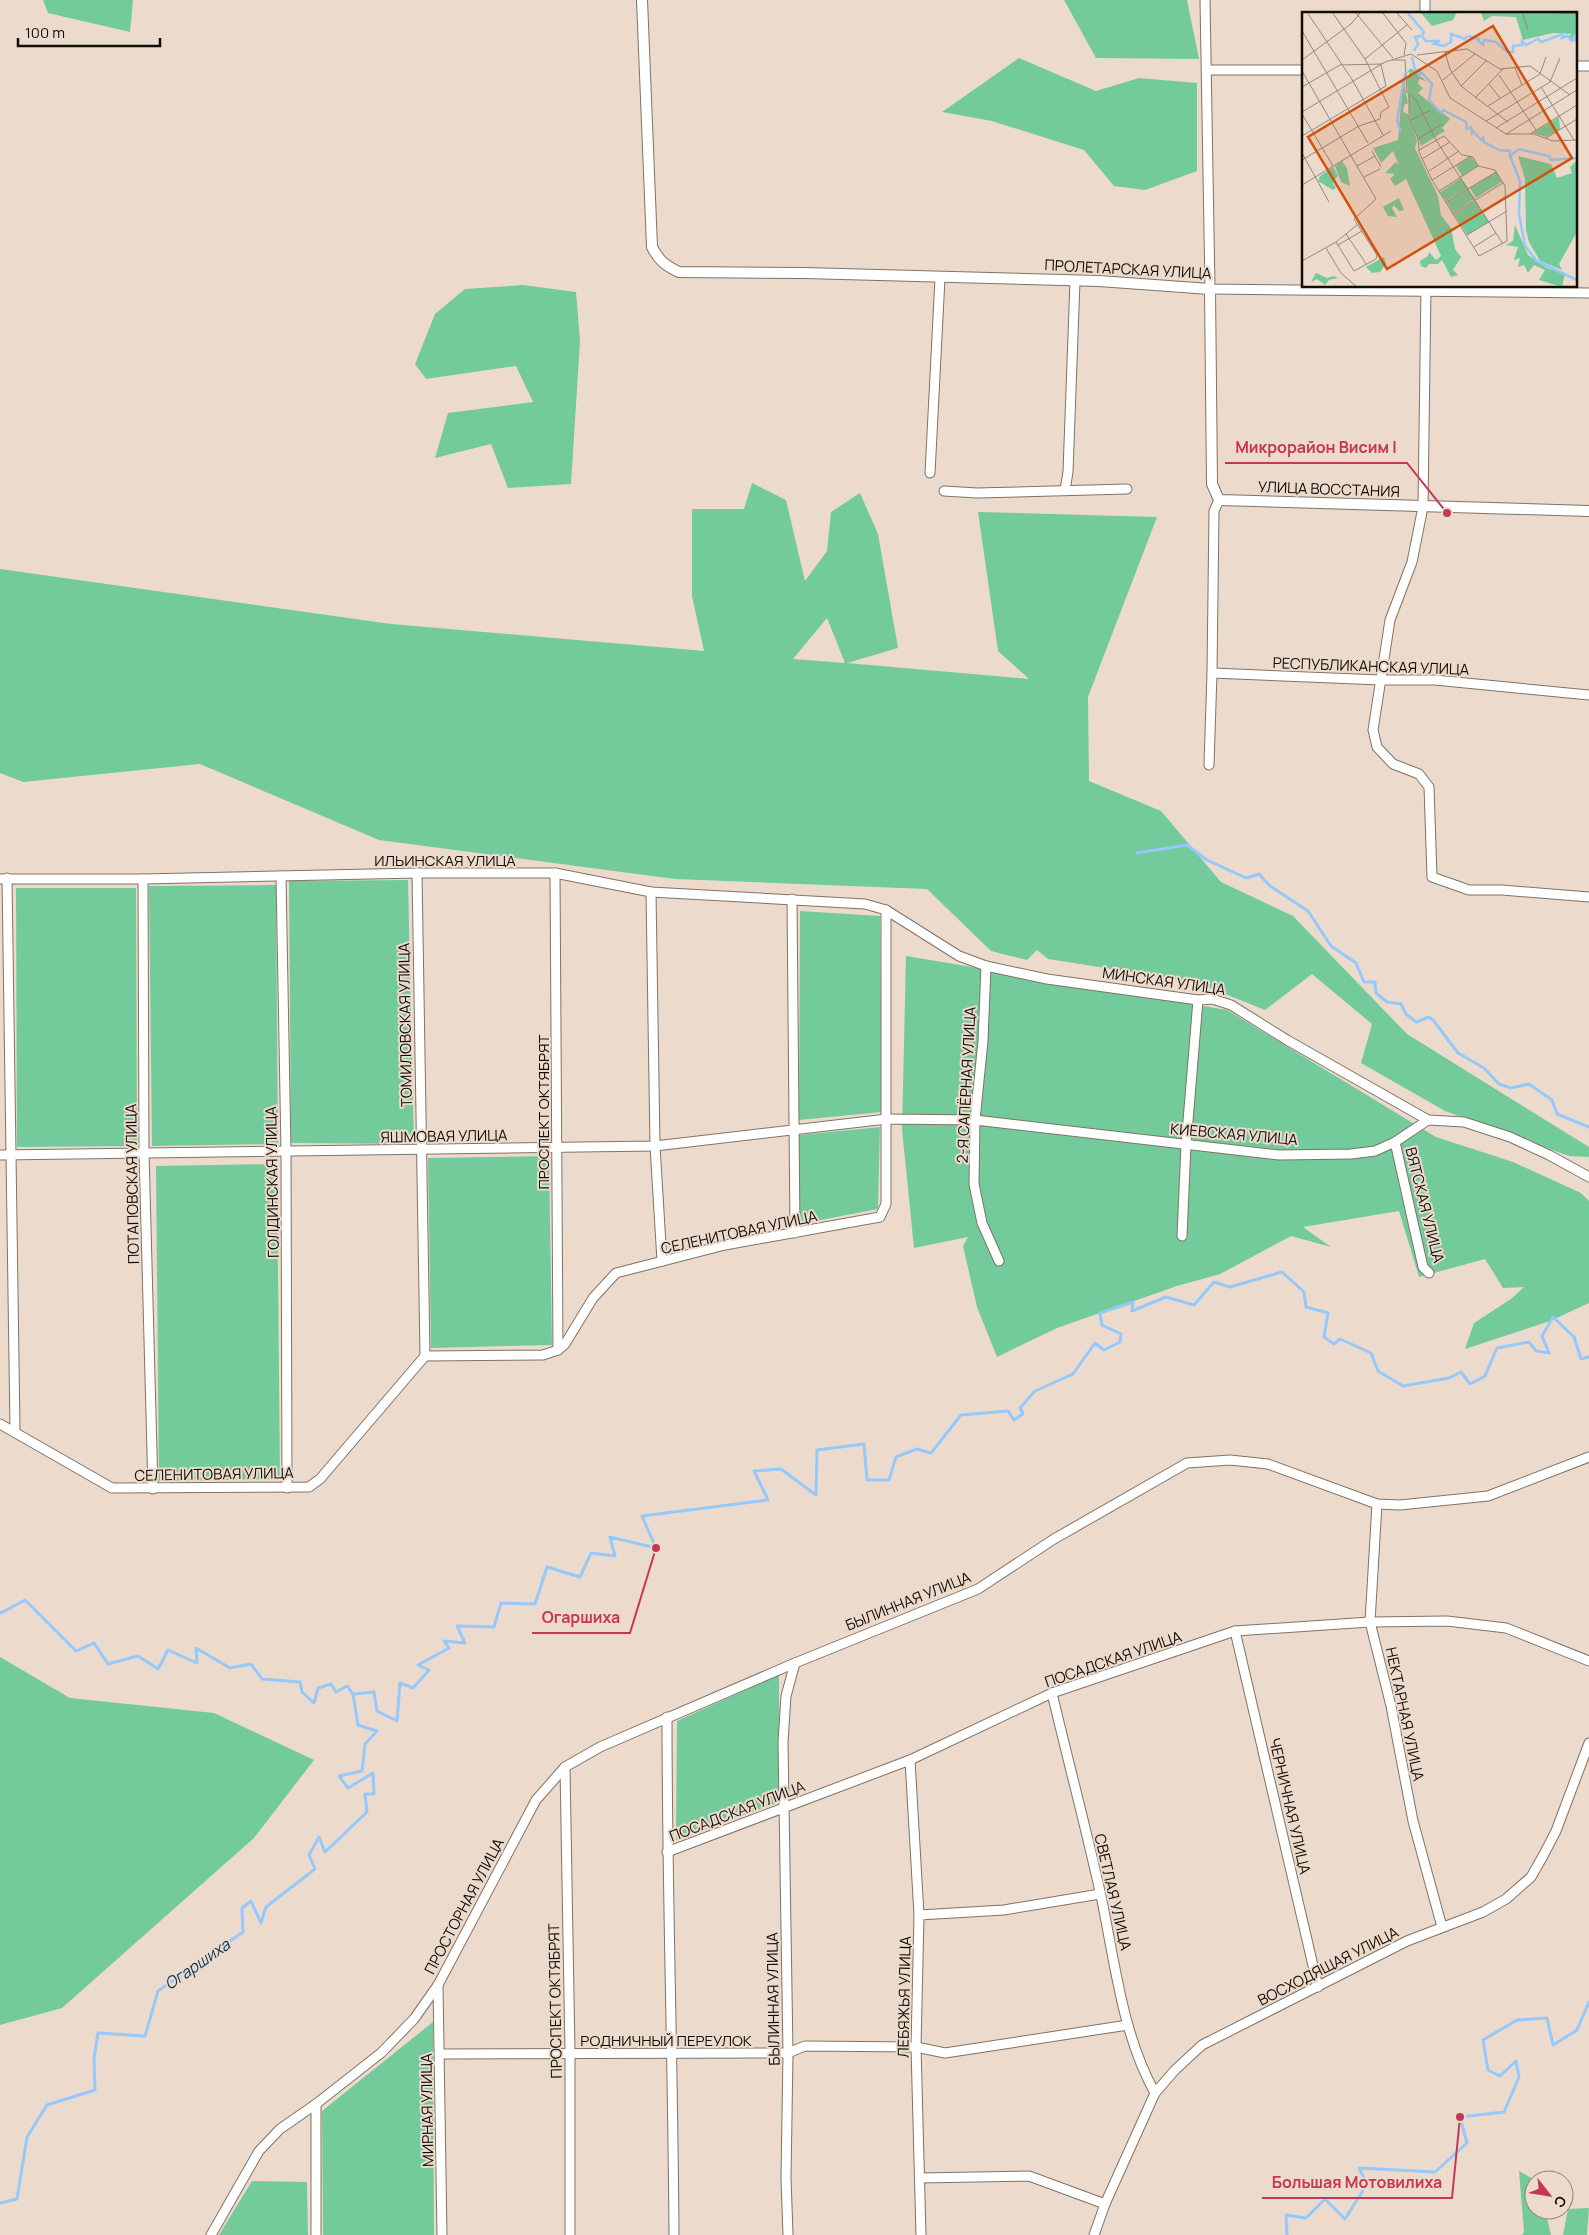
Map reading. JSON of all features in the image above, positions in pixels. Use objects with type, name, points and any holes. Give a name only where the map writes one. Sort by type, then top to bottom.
[{"type":"street","name":"ПРОЛЕТАРСКАЯ УЛИЦА","points":[[642,0],[652,247],[658,258],[667,266],[679,272],[1075,280],[1210,289],[1426,288],[1589,293]]},
{"type":"street","points":[[1205,0],[1212,484],[1219,500],[1214,511],[1209,765]]},
{"type":"street","points":[[1576,66],[1589,66]]},
{"type":"street","points":[[1207,70],[1302,70]]},
{"type":"street","points":[[930,473],[940,278]]},
{"type":"street","points":[[1065,490],[1068,472],[1075,280]]},
{"type":"street","points":[[1426,288],[1423,507],[1412,562],[1390,620],[1372,730],[1377,747],[1393,764],[1420,774],[1429,787],[1432,877],[1469,890],[1502,890],[1589,897]]},
{"type":"street","points":[[944,491],[977,493],[1127,489]]},
{"type":"street","name":"УЛИЦА ВОССТАНИЯ","points":[[1219,500],[1589,511]]},
{"type":"street","name":"РЕСПУБЛИКАНСКАЯ УЛИЦА","points":[[1212,673],[1381,680],[1435,680],[1589,695]]},
{"type":"street","name":"ИЛЬИНСКАЯ УЛИЦА","points":[[3,878],[143,879],[417,873],[555,873],[651,892],[865,904],[886,910]]},
{"type":"street","name":"ТОМИЛОВСКАЯ УЛИЦА","points":[[417,873],[420,1150],[425,1356]]},
{"type":"street","name":"ПРОСПЕКТ ОКТЯБРЯТ","points":[[555,873],[558,1350]]},
{"type":"street","name":"ГОЛДИНСКАЯ УЛИЦА","points":[[281,876],[286,1152],[287,1488]]},
{"type":"street","points":[[3,878],[15,1431]]},
{"type":"street","name":"ПОТАПОВСКАЯ УЛИЦА","points":[[143,879],[144,1152],[153,1489]]},
{"type":"street","points":[[651,892],[655,1146],[662,1261]]},
{"type":"street","points":[[792,899],[795,1233]]},
{"type":"street","points":[[886,910],[887,1118]]},
{"type":"street","name":"МИНСКАЯ УЛИЦА","points":[[886,910],[958,956],[986,966],[1047,979],[1198,1000],[1212,999],[1231,1005],[1287,1040],[1428,1120]]},
{"type":"street","name":"2-Я САПЁРНАЯ УЛИЦА","points":[[986,966],[983,1041],[975,1120],[974,1184],[982,1223],[999,1261]]},
{"type":"street","points":[[1182,1236],[1186,1145],[1198,1000]]},
{"type":"street","name":"ЯШМОВАЯ УЛИЦА","points":[[0,1155],[655,1146],[887,1118]]},
{"type":"street","name":"КИЕВСКАЯ УЛИЦА","points":[[887,1118],[975,1120],[1279,1155],[1351,1154],[1375,1151],[1396,1142],[1428,1120]]},
{"type":"street","name":"СЕЛЕНИТОВАЯ УЛИЦА","points":[[558,1350],[565,1344],[593,1298],[616,1273],[725,1245],[880,1217],[886,1204],[887,1118]]},
{"type":"street","points":[[1428,1120],[1464,1122],[1510,1137],[1550,1155],[1589,1177]]},
{"type":"street","name":"ВЯТСКАЯ УЛИЦА","points":[[1396,1142],[1423,1267],[1429,1273]]},
{"type":"street","points":[[425,1356],[543,1355],[558,1350]]},
{"type":"street","name":"СЕЛЕНИТОВАЯ УЛИЦА","points":[[0,1424],[112,1488],[309,1487],[320,1479],[425,1356]]},
{"type":"street","name":"БЫЛИННАЯ УЛИЦА","points":[[788,2235],[786,2178],[788,2053],[783,1742],[786,1696],[795,1663],[978,1589],[1054,1539],[1186,1463],[1230,1460],[1268,1464],[1376,1504],[1400,1505],[1488,1496],[1589,1456]]},
{"type":"street","name":"НЕКТАРНАЯ УЛИЦА","points":[[1376,1504],[1370,1622],[1391,1706],[1413,1821],[1442,1927]]},
{"type":"street","name":"ПОСАДСКАЯ УЛИЦА","points":[[667,1852],[910,1760],[1052,1693],[1235,1632],[1370,1622],[1447,1621],[1506,1628],[1589,1661]]},
{"type":"street","name":"ЧЕРНИЧНАЯ УЛИЦА","points":[[1235,1632],[1318,1987]]},
{"type":"street","name":"ПРОСТОРНАЯ УЛИЦА","points":[[211,2235],[259,2151],[280,2129],[316,2104],[381,2053],[414,2019],[438,1985],[536,1800],[565,1767],[600,1747],[795,1663]]},
{"type":"street","name":"СВЕТЛАЯ УЛИЦА","points":[[1052,1693],[1100,1894],[1128,2025],[1145,2074],[1155,2093]]},
{"type":"street","points":[[667,1717],[667,1852],[674,2235]]},
{"type":"street","name":"ВОСХОДЯЩАЯ УЛИЦА","points":[[1094,2235],[1105,2204],[1155,2093],[1175,2070],[1202,2045],[1407,1941],[1483,1912],[1506,1899],[1531,1877],[1556,1831],[1589,1742]]},
{"type":"street","name":"ЛЕБЯЖЬЯ УЛИЦА","points":[[910,1760],[919,1915],[916,2047],[920,2235]]},
{"type":"street","name":"ПРОСПЕКТ ОКТЯБРЯТ","points":[[565,1767],[570,2053],[570,2235]]},
{"type":"street","points":[[919,1915],[1004,1910],[1100,1894]]},
{"type":"street","name":"МИРНАЯ УЛИЦА","points":[[438,1985],[442,2235]]},
{"type":"street","name":"РОДНИЧНЫЙ ПЕРЕУЛОК","points":[[440,2054],[788,2053],[805,2046],[916,2047],[946,2053],[1128,2025]]},
{"type":"street","points":[[316,2104],[316,2235]]},
{"type":"street","points":[[920,2178],[1029,2176],[1105,2204]]},
{"type":"green space","points":[[43,0],[133,0],[130,32],[48,13]]},
{"type":"green space","points":[[1064,0],[1187,0],[1199,59],[1096,58]]},
{"type":"green space","points":[[1019,58],[1096,91],[1139,78],[1197,83],[1197,171],[1145,190],[1114,186],[1084,150],[992,121],[942,112]]},
{"type":"green space","points":[[523,285],[576,292],[580,341],[571,484],[508,488],[491,444],[435,458],[448,413],[533,402],[516,366],[426,379],[415,364],[435,314],[465,289]]},
{"type":"green space","points":[[752,483],[786,500],[805,581],[827,551],[831,512],[860,493],[878,534],[898,648],[847,663],[1029,679],[998,651],[978,512],[1157,517],[1088,697],[1089,781],[1161,811],[1221,882],[1293,916],[1407,1034],[1589,1147],[1589,1157],[1569,1156],[1445,1111],[1361,1063],[1372,1024],[1312,974],[1265,1010],[1195,982],[1048,959],[1037,950],[1027,960],[991,951],[927,889],[675,879],[379,840],[200,764],[23,782],[0,773],[0,569],[391,624],[704,651],[692,596],[692,509],[744,509]],"holes":[[[827,618],[845,663],[793,659]]]},
{"type":"green space","points":[[408,880],[414,1144],[291,1143],[289,881]]},
{"type":"green space","points":[[276,885],[278,1144],[152,1146],[149,886]]},
{"type":"green space","points":[[16,888],[136,888],[137,1146],[17,1147]]},
{"type":"green space","points":[[800,911],[880,916],[882,1112],[799,1120]]},
{"type":"green space","points":[[906,956],[1227,1010],[1436,1137],[1513,1162],[1581,1193],[1589,1201],[1589,1303],[1550,1321],[1465,1349],[1474,1323],[1511,1299],[1524,1287],[1503,1288],[1485,1259],[1419,1277],[1399,1211],[1303,1227],[1331,1247],[1291,1236],[1220,1274],[1177,1286],[1057,1328],[997,1357],[977,1307],[963,1246],[968,1237],[914,1248],[902,1129]]},
{"type":"green space","points":[[880,1127],[878,1209],[800,1224],[799,1135]]},
{"type":"green space","points":[[549,1156],[552,1345],[431,1348],[428,1158]]},
{"type":"green space","points":[[277,1164],[280,1479],[159,1481],[156,1166]]},
{"type":"green space","points":[[0,1657],[70,1698],[214,1713],[314,1760],[254,1838],[62,2008],[0,2025]]},
{"type":"green space","points":[[779,1675],[779,1802],[676,1840],[677,1721]]},
{"type":"green space","points":[[433,2022],[434,2235],[323,2235],[322,2111]]},
{"type":"green space","points":[[1519,2171],[1524,2174],[1524,2220],[1547,2220],[1551,2235],[1522,2235],[1524,2232]]},
{"type":"green space","points":[[252,2181],[307,2182],[308,2235],[219,2235]]},
{"type":"green space","points":[[1589,2208],[1587,2235],[1563,2235],[1566,2220],[1574,2220],[1574,2209]]},
{"type":"waterway","points":[[1137,853],[1187,845],[1207,860],[1246,878],[1259,874],[1270,886],[1308,911],[1331,946],[1356,963],[1364,982],[1375,982],[1376,993],[1387,1002],[1401,1004],[1406,1014],[1416,1022],[1429,1017],[1458,1053],[1484,1068],[1499,1084],[1511,1088],[1529,1084],[1552,1100],[1557,1114],[1589,1127]]},
{"type":"waterway","name":"Огаршиха","points":[[0,2203],[17,2199],[27,2137],[47,2105],[95,2090],[94,2058],[98,2033],[145,2036],[158,1991],[243,1932],[242,1908],[251,1901],[261,1923],[266,1907],[315,1869],[309,1855],[319,1837],[325,1852],[367,1812],[365,1794],[374,1794],[373,1773],[348,1788],[339,1776],[362,1771],[365,1744],[377,1731],[358,1725],[353,1694],[374,1692],[377,1711],[397,1721],[400,1683],[413,1688],[429,1670],[418,1665],[449,1648],[444,1641],[465,1643],[457,1626],[494,1627],[501,1603],[535,1604],[547,1567],[580,1577],[591,1553],[615,1556],[610,1537],[656,1548],[642,1516],[768,1500],[754,1471],[781,1469],[816,1495],[817,1450],[864,1444],[867,1480],[889,1480],[896,1457],[917,1449],[931,1453],[961,1415],[1008,1411],[1014,1420],[1023,1414],[1020,1408],[1035,1391],[1073,1374],[1095,1343],[1104,1350],[1120,1342],[1121,1334],[1102,1325],[1100,1313],[1133,1302],[1132,1311],[1166,1297],[1194,1305],[1214,1282],[1230,1287],[1282,1272],[1304,1292],[1306,1307],[1328,1313],[1324,1337],[1334,1344],[1340,1339],[1371,1353],[1378,1371],[1403,1386],[1449,1378],[1461,1372],[1470,1384],[1485,1376],[1497,1348],[1529,1342],[1536,1351],[1549,1353],[1542,1336],[1553,1317],[1574,1337],[1581,1359],[1589,1357]]},
{"type":"waterway","points":[[0,1612],[25,1600],[76,1651],[94,1643],[108,1664],[138,1656],[158,1669],[168,1650],[197,1663],[196,1648],[230,1668],[251,1664],[262,1679],[300,1682],[302,1692],[314,1703],[318,1688],[331,1684],[336,1692],[347,1686],[353,1694]]},
{"type":"waterway","points":[[1287,2235],[1286,2215],[1306,2218],[1325,2199],[1345,2219],[1367,2184],[1359,2168],[1435,2172],[1467,2143],[1460,2117],[1504,2112],[1519,2077],[1516,2061],[1500,2076],[1488,2070],[1483,2040],[1517,2020],[1547,2018],[1553,2045],[1577,2030],[1589,2002]]},
{"type":"place","name":"Микрорайон Висим I","points":[[1447,513]]},
{"type":"place","name":"Огаршиха","points":[[656,1548]]},
{"type":"place","name":"Большая Мотовилиха","points":[[1460,2117]]}]
